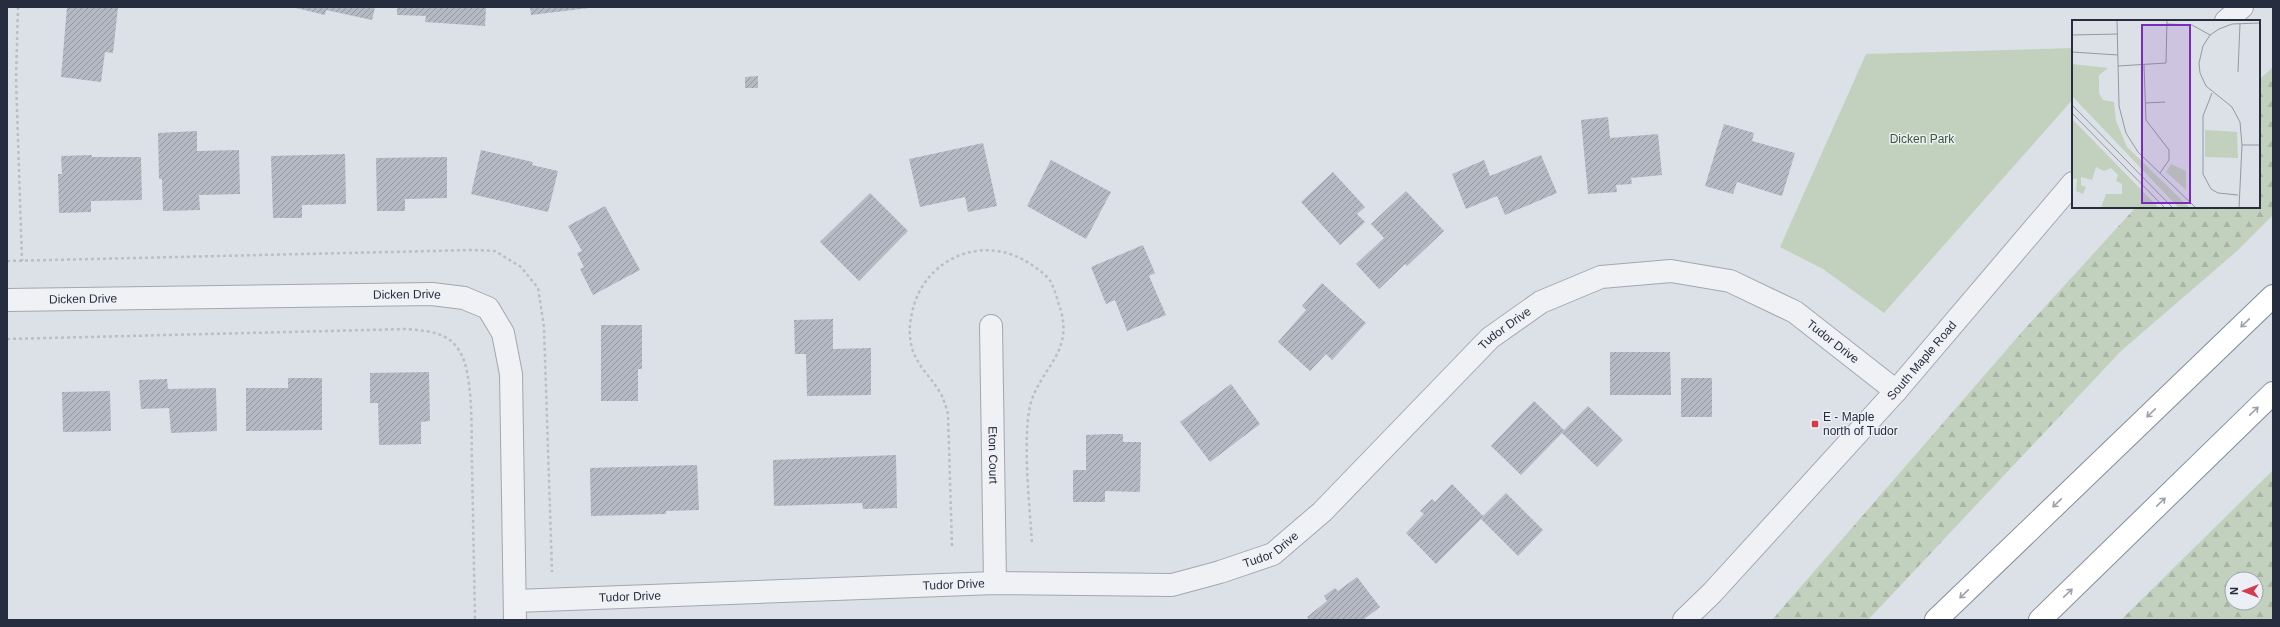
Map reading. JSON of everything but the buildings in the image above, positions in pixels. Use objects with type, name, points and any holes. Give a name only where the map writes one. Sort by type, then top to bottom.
[{"type":"highway","points":[[1936,620],[2273,296]]},
{"type":"highway","points":[[2040,620],[2273,393]]},
{"type":"street","points":[[2227,20],[2242,7]]},
{"type":"street","name":"South Maple Road","points":[[1684,620],[1712,593],[1896,391],[2072,185]]},
{"type":"street","name":"Tudor Drive","points":[[515,610],[552,599],[995,584],[1172,585],[1220,572],[1273,554],[1322,512],[1490,338],[1541,302],[1601,277],[1671,271],[1730,281],[1795,312],[1896,391]]},
{"type":"street","name":"Dicken Drive","points":[[7,300],[432,294],[464,298],[488,308],[503,333],[512,374],[515,610]]},
{"type":"street","name":"Eton Court","points":[[991,326],[995,584]]},
{"type":"path","points":[[18,7],[16,79],[22,260]]},
{"type":"path","points":[[7,261],[474,250],[495,251],[521,267],[538,288],[544,327],[552,599]]},
{"type":"path","points":[[7,339],[408,329],[430,331],[448,338],[460,351],[466,366],[471,418],[475,620]]},
{"type":"green space","name":"Dicken Park","points":[[2072,48],[2072,100],[1884,313],[1823,269],[1780,247],[1866,54]]},
{"type":"green space","points":[[2273,67],[2273,215],[2237,251],[2121,351],[1868,620],[1772,620],[2022,332],[2135,208],[2260,208],[2260,79]]},
{"type":"green space","points":[[2273,470],[2273,620],[2121,620]]},
{"type":"place","name":"E - Maple north of Tudor","points":[[1815,424]]}]
